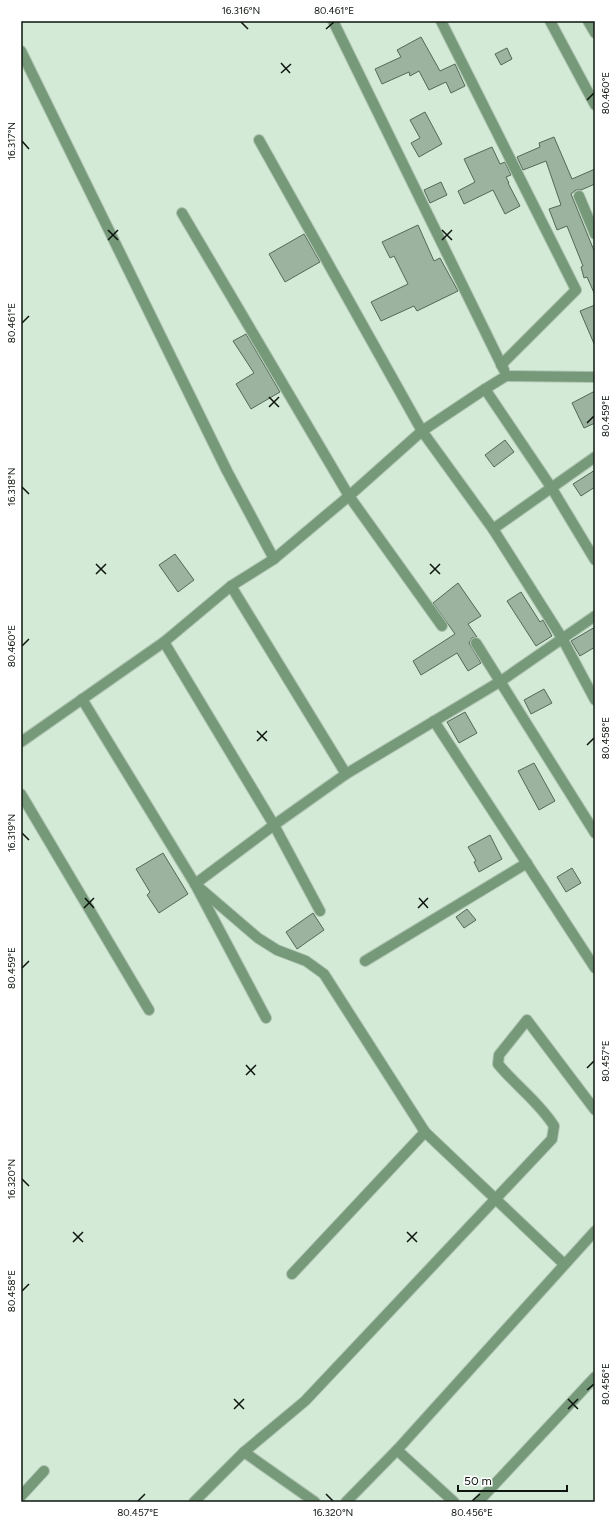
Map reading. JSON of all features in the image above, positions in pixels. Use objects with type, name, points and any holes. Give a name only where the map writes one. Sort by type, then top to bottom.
[{"type":"street","points":[[333,21],[506,376]]},
{"type":"street","points":[[441,21],[576,290],[501,365]]},
{"type":"street","points":[[550,21],[595,105]]},
{"type":"street","points":[[588,21],[595,33]]},
{"type":"street","points":[[21,51],[227,470],[274,559]]},
{"type":"street","points":[[258,140],[422,431],[493,529],[562,638],[595,700]]},
{"type":"street","points":[[579,196],[595,234]]},
{"type":"street","points":[[182,213],[349,496],[442,626]]},
{"type":"street","points":[[21,742],[164,642],[231,586],[274,559],[349,496],[422,431],[485,389],[506,376],[595,377]]},
{"type":"street","points":[[485,389],[551,487],[595,560]]},
{"type":"street","points":[[493,529],[595,457]]},
{"type":"street","points":[[231,586],[346,774]]},
{"type":"street","points":[[195,884],[346,774],[501,681],[595,616]]},
{"type":"street","points":[[164,642],[274,825],[320,911]]},
{"type":"street","points":[[476,643],[595,833]]},
{"type":"street","points":[[82,698],[195,884],[266,1018]]},
{"type":"street","points":[[434,721],[595,968]]},
{"type":"street","points":[[21,794],[150,1010]]},
{"type":"street","points":[[365,961],[527,863]]},
{"type":"street","points":[[195,884],[258,938],[276,950],[306,961],[324,974],[425,1132],[564,1264]]},
{"type":"street","points":[[194,1502],[244,1452],[305,1401],[552,1139],[554,1126],[548,1115],[506,1074],[498,1064],[499,1055],[527,1020],[595,1110]]},
{"type":"street","points":[[292,1274],[425,1132]]},
{"type":"street","points":[[346,1502],[397,1450],[595,1231]]},
{"type":"street","points":[[478,1502],[595,1377]]},
{"type":"street","points":[[397,1450],[454,1502]]},
{"type":"street","points":[[244,1452],[315,1502]]},
{"type":"street","points":[[21,1496],[44,1471]]},
{"type":"building","points":[[421,37],[440,71],[455,64],[465,86],[451,93],[446,82],[429,90],[419,71],[410,76],[409,72],[382,84],[375,69],[401,57],[397,50]]},
{"type":"building","points":[[507,48],[512,59],[501,65],[495,54]]},
{"type":"building","points":[[425,112],[442,144],[419,157],[411,143],[420,138],[410,120]]},
{"type":"building","points":[[554,137],[572,179],[595,169],[595,184],[581,190],[576,190],[571,194],[595,253],[595,295],[587,277],[584,278],[581,267],[583,266],[567,226],[557,230],[549,209],[561,205],[546,161],[523,170],[517,157],[540,147],[539,143]]},
{"type":"building","points":[[492,147],[500,164],[505,162],[511,175],[506,177],[508,183],[520,206],[505,214],[493,190],[464,204],[458,191],[475,182],[464,159]]},
{"type":"building","points":[[441,182],[447,195],[430,203],[424,190]]},
{"type":"building","points":[[418,225],[434,261],[440,258],[458,291],[417,311],[414,306],[381,321],[371,302],[408,284],[394,256],[390,258],[382,242]]},
{"type":"building","points":[[304,234],[320,262],[285,282],[269,254]]},
{"type":"building","points":[[595,305],[595,346],[580,311]]},
{"type":"building","points":[[246,334],[280,392],[251,409],[236,384],[254,373],[233,341]]},
{"type":"building","points":[[595,391],[595,423],[584,428],[572,403]]},
{"type":"building","points":[[505,440],[514,452],[494,467],[485,455]]},
{"type":"building","points":[[595,470],[595,487],[581,496],[573,484]]},
{"type":"building","points":[[175,554],[194,580],[178,592],[159,565]]},
{"type":"building","points":[[458,583],[481,616],[468,624],[477,637],[472,638],[469,643],[481,663],[468,671],[457,653],[421,675],[413,661],[455,634],[433,603]]},
{"type":"building","points":[[521,592],[540,622],[543,620],[552,636],[536,646],[507,601]]},
{"type":"building","points":[[595,627],[595,647],[580,656],[571,641]]},
{"type":"building","points":[[544,689],[552,703],[531,714],[524,700]]},
{"type":"building","points":[[465,712],[477,733],[459,743],[447,722]]},
{"type":"building","points":[[534,763],[555,801],[539,810],[518,771]]},
{"type":"building","points":[[490,835],[502,859],[479,872],[474,862],[476,861],[468,847]]},
{"type":"building","points":[[163,853],[188,894],[159,913],[147,895],[150,892],[136,869]]},
{"type":"building","points":[[572,868],[581,883],[566,892],[557,877]]},
{"type":"building","points":[[467,909],[476,920],[464,928],[456,917]]},
{"type":"building","points":[[313,913],[324,930],[297,949],[286,932]]}]
